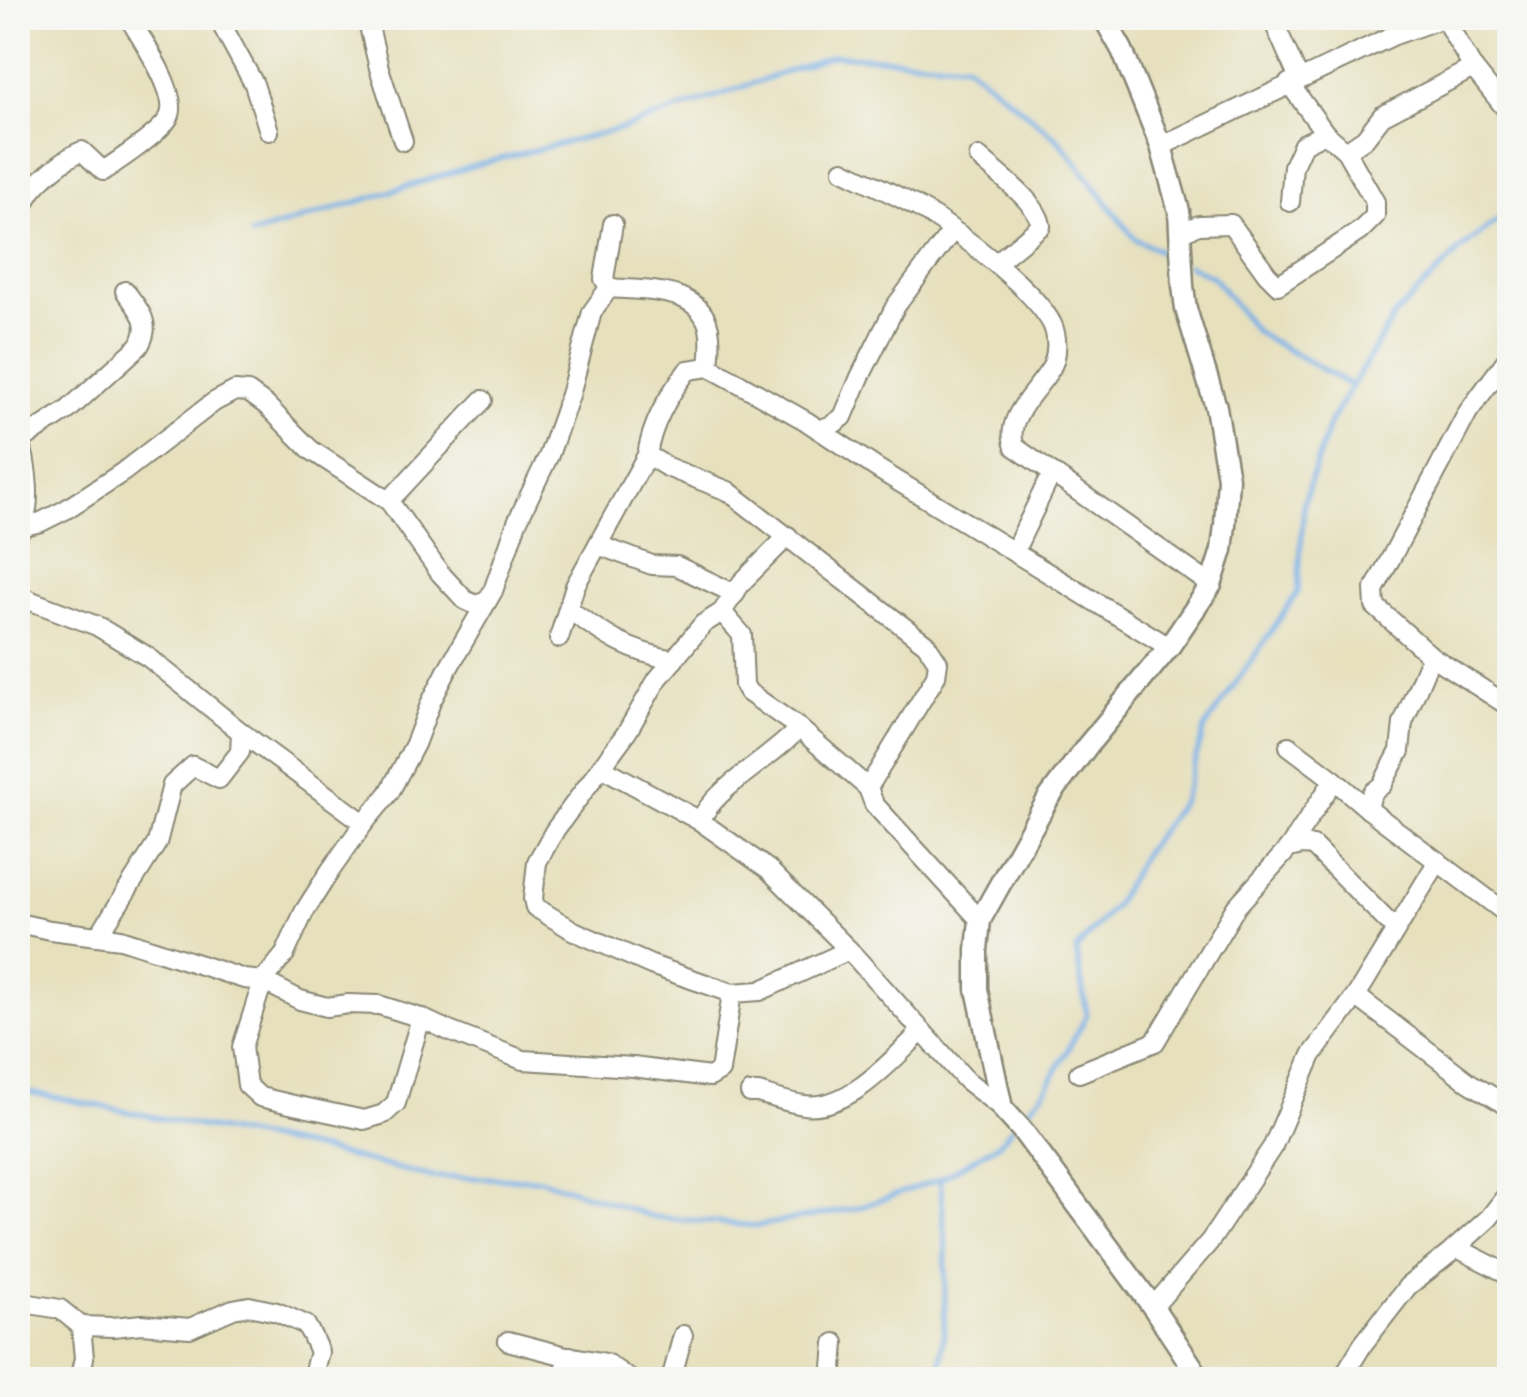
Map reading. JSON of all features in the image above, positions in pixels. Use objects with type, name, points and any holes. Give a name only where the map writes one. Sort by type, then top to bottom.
[{"type":"street","points":[[18,214],[30,193],[70,155],[82,151],[104,171],[164,124],[172,113],[172,94],[132,18]]},
{"type":"street","points":[[218,18],[254,84],[269,131]]},
{"type":"street","points":[[366,18],[403,141]]},
{"type":"street","points":[[1002,1108],[976,989],[980,920],[1048,799],[1169,647],[1211,585],[1222,550],[1228,478],[1216,407],[1186,309],[1179,212],[1161,146],[1122,50],[1104,18]]},
{"type":"street","points":[[1180,232],[1199,225],[1230,224],[1278,284],[1375,216],[1375,202],[1346,151],[1325,133],[1294,81],[1272,18]]},
{"type":"street","points":[[1161,146],[1392,36],[1443,18],[1473,68],[1506,108],[1510,105]]},
{"type":"street","points":[[1346,151],[1366,138],[1382,116],[1473,68]]},
{"type":"street","points":[[1290,202],[1294,166],[1302,144],[1325,133]]},
{"type":"street","points":[[979,157],[1041,218],[1042,226],[996,262]]},
{"type":"street","points":[[18,165],[30,193]]},
{"type":"street","points":[[844,170],[926,212],[996,262],[1044,311],[1054,328],[1057,349],[1053,365],[1015,418],[1010,436],[1015,448],[1211,585]]},
{"type":"street","points":[[609,288],[604,279],[614,224]]},
{"type":"street","points":[[818,430],[842,417],[895,306],[952,231]]},
{"type":"street","points":[[609,288],[657,290],[691,302],[707,320],[709,368]]},
{"type":"street","points":[[421,1018],[396,1103],[384,1114],[364,1120],[260,1097],[247,1085],[242,1047],[262,981],[285,954],[304,912],[364,822],[389,793],[450,665],[488,601],[517,522],[549,455],[592,312],[609,288]]},
{"type":"street","points":[[21,531],[28,482],[19,437],[68,410],[139,346],[145,337],[144,316],[125,291]]},
{"type":"street","points":[[1510,355],[1468,412],[1374,590],[1375,606],[1431,656],[1510,707]]},
{"type":"street","points":[[559,638],[575,586],[647,455],[651,434],[677,384],[688,370],[709,368],[818,430],[1169,647]]},
{"type":"street","points":[[21,531],[65,510],[123,472],[214,402],[235,391],[248,392],[311,450],[389,501],[440,573],[465,600],[476,604],[488,601]]},
{"type":"street","points":[[389,501],[483,400]]},
{"type":"street","points":[[647,455],[667,467],[728,490],[926,644],[938,662],[936,676],[868,788]]},
{"type":"street","points":[[1014,552],[1054,474]]},
{"type":"street","points":[[788,536],[742,582],[722,612],[702,624],[657,680],[626,732],[555,830],[537,862],[532,899],[535,907],[574,931],[652,966],[732,993],[760,991],[849,950]]},
{"type":"street","points":[[598,545],[652,565],[677,566],[735,594]]},
{"type":"street","points":[[18,594],[98,626],[148,657],[364,822]]},
{"type":"street","points":[[568,609],[608,638],[642,654],[674,660]]},
{"type":"street","points":[[722,612],[742,636],[744,685],[748,692],[799,728],[868,788],[874,804],[980,920]]},
{"type":"street","points":[[1368,810],[1372,793],[1382,785],[1400,751],[1403,723],[1431,656]]},
{"type":"street","points":[[700,821],[721,796],[799,728]]},
{"type":"street","points":[[99,934],[157,844],[172,785],[193,766],[219,779],[240,752],[242,732]]},
{"type":"street","points":[[1288,746],[1510,916]]},
{"type":"street","points":[[601,767],[700,821],[768,869],[849,950],[966,1080],[1002,1108],[1022,1130],[1153,1307],[1200,1380]]},
{"type":"street","points":[[1078,1073],[1155,1042],[1236,906],[1289,848],[1334,780]]},
{"type":"street","points":[[1289,848],[1313,846],[1396,929]]},
{"type":"street","points":[[1153,1307],[1210,1241],[1273,1146],[1312,1055],[1356,996],[1438,861]]},
{"type":"street","points":[[18,923],[121,939],[262,981],[300,1000],[328,1007],[380,1005],[523,1060],[633,1067],[710,1078],[720,1070],[732,993]]},
{"type":"street","points":[[1356,996],[1470,1082],[1510,1107]]},
{"type":"street","points":[[750,1093],[808,1106],[833,1102],[861,1088],[922,1031]]},
{"type":"street","points":[[1340,1380],[1408,1286],[1490,1218],[1510,1191]]},
{"type":"street","points":[[1456,1248],[1510,1275]]},
{"type":"street","points":[[18,1302],[60,1309],[81,1326],[142,1324],[190,1328],[233,1309],[250,1306],[277,1312],[306,1325],[312,1336],[318,1352],[314,1380]]},
{"type":"street","points":[[79,1380],[84,1358],[81,1326]]},
{"type":"street","points":[[670,1380],[683,1334]]},
{"type":"street","points":[[508,1340],[606,1362],[631,1380]]},
{"type":"street","points":[[832,1380],[835,1343]]},
{"type":"street","points":[[562,1380],[570,1356]]},
{"type":"waterway","points":[[251,235],[479,164],[628,127],[834,55],[966,64],[1059,140],[1135,239],[1174,258]]},
{"type":"waterway","points":[[1019,1120],[1046,1089],[1087,1015],[1076,950],[1115,905],[1144,853],[1183,800],[1205,728],[1298,592],[1304,501],[1330,422],[1395,315],[1463,247],[1510,210]]},
{"type":"waterway","points":[[1188,265],[1213,277],[1256,332],[1352,386]]},
{"type":"waterway","points":[[18,1090],[321,1150],[432,1177],[540,1179],[653,1217],[757,1226],[858,1208],[940,1179],[998,1144],[1012,1128]]},
{"type":"waterway","points":[[939,1380],[946,1248],[940,1179]]}]
